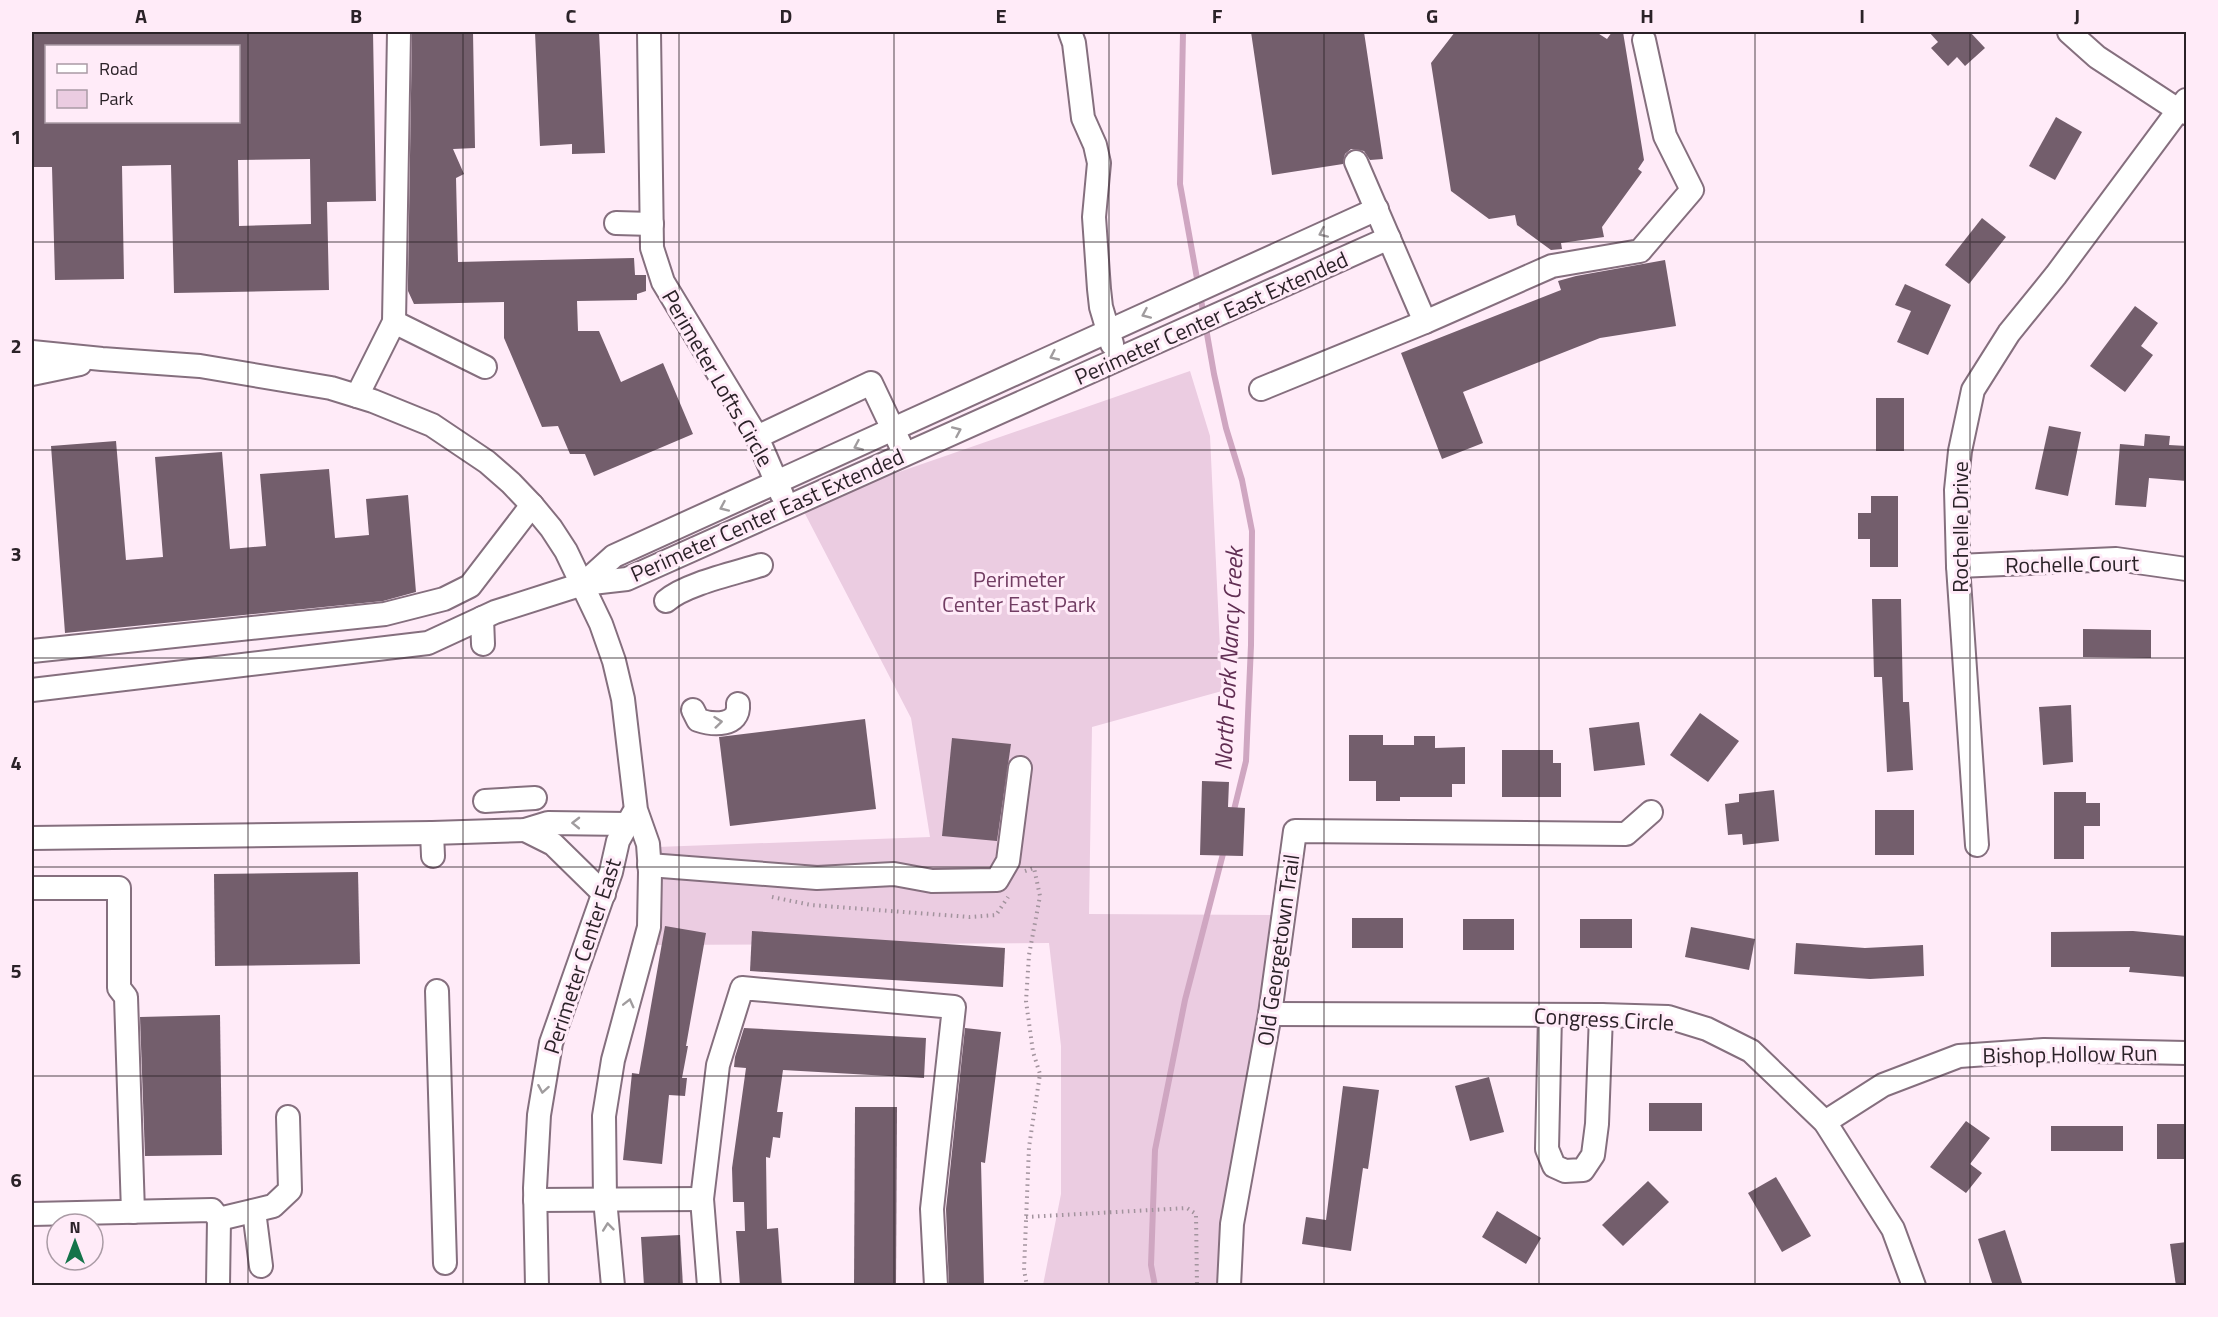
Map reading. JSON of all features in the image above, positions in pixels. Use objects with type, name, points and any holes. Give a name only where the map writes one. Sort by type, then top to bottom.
[{"type":"street","points":[[357,396],[394,322],[399,32]]},
{"type":"street","name":"Perimeter Lofts Circle","points":[[649,32],[652,248],[663,282],[757,437],[788,507]]},
{"type":"street","points":[[1070,32],[1074,43],[1083,118],[1100,163],[1094,217],[1099,289],[1107,331],[1119,360]]},
{"type":"street","points":[[2069,32],[2097,57],[2184,108]]},
{"type":"street","points":[[1261,389],[1425,322],[1552,266],[1640,251],[1692,190],[1665,136],[1644,40]]},
{"type":"street","name":"Rochelle Drive","points":[[1977,845],[1958,566],[1956,490],[1960,451],[1973,390],[2010,333],[2184,108]]},
{"type":"street","points":[[1356,162],[1425,322]]},
{"type":"street","name":"Perimeter Center East Extended","points":[[583,584],[614,556],[1377,209]]},
{"type":"street","points":[[616,223],[652,224]]},
{"type":"street","name":"Perimeter Center East Extended","points":[[583,584],[627,579],[1389,238]]},
{"type":"street","points":[[394,322],[484,367]]},
{"type":"street","name":"Perimeter Center East","points":[[32,352],[200,366],[287,379],[331,388],[404,412],[432,425],[461,443],[495,469],[532,505],[566,551],[601,624],[623,699],[632,817],[648,844],[650,865],[649,927],[613,1059],[604,1116],[605,1199],[613,1286]]},
{"type":"street","name":"Perimeter Center East","points":[[32,374],[102,359]]},
{"type":"street","points":[[757,437],[871,383],[904,454]]},
{"type":"street","points":[[32,651],[385,614],[444,599],[470,586],[532,505]]},
{"type":"street","points":[[702,546],[710,581]]},
{"type":"street","name":"Rochelle Court","points":[[1958,566],[2116,558],[2187,569]]},
{"type":"street","points":[[666,601],[672,596],[710,581],[761,565]]},
{"type":"street","points":[[32,690],[428,643],[482,618],[583,584]]},
{"type":"street","points":[[482,618],[483,644]]},
{"type":"street","points":[[693,710],[698,720],[722,724],[738,714],[738,704]]},
{"type":"street","points":[[650,865],[817,878],[894,874],[932,881],[997,880],[1008,861],[1020,768]]},
{"type":"street","points":[[485,801],[535,798]]},
{"type":"street","name":"Old Georgetown Trail","points":[[1229,1286],[1232,1224],[1270,1014],[1295,831],[1626,834],[1651,812]]},
{"type":"street","points":[[32,838],[525,830],[548,823],[632,817]]},
{"type":"street","name":"Perimeter Center East","points":[[537,1286],[535,1200],[539,1115],[551,1043],[604,894],[618,841],[632,817]]},
{"type":"street","points":[[525,830],[553,844],[604,894]]},
{"type":"street","points":[[432,833],[433,856]]},
{"type":"street","points":[[32,888],[119,888],[119,988],[126,997],[133,1212]]},
{"type":"street","points":[[709,1286],[702,1199],[718,1065],[742,988],[954,1007],[932,1209],[936,1286]]},
{"type":"street","points":[[437,991],[445,1263]]},
{"type":"street","name":"Congress Circle","points":[[1270,1014],[1668,1017],[1707,1029],[1751,1051],[1825,1122],[1893,1229],[1914,1286]]},
{"type":"street","points":[[1550,1015],[1547,1149],[1554,1166],[1565,1171],[1583,1170],[1593,1155],[1597,1124],[1601,1015]]},
{"type":"street","name":"Bishop Hollow Run","points":[[1825,1122],[1883,1085],[1959,1056],[2044,1050],[2187,1053]]},
{"type":"street","points":[[219,1219],[273,1206],[290,1190],[288,1117]]},
{"type":"street","points":[[535,1200],[702,1199]]},
{"type":"street","points":[[32,1214],[212,1210],[219,1219],[218,1286]]},
{"type":"street","points":[[254,1211],[261,1266]]},
{"type":"path","points":[[1018,880],[1024,871],[1034,868],[1040,896],[1029,955],[1026,1001],[1033,1052],[1040,1074],[1029,1147],[1024,1270],[1027,1286]]},
{"type":"path","points":[[768,896],[811,905],[970,917],[996,915],[1013,888]]},
{"type":"path","points":[[1026,1217],[1188,1208],[1196,1214],[1197,1286]]},
{"type":"green space","name":"Perimeter Center East Park","points":[[1190,371],[1210,436],[1222,691],[1092,727],[1089,914],[1279,915],[1240,1225],[1240,1285],[1043,1285],[1061,1194],[1061,1046],[1049,943],[644,945],[657,847],[930,837],[911,718],[801,506]]},
{"type":"building","points":[[32,32],[373,32],[376,201],[327,202],[329,290],[174,293],[171,165],[122,166],[124,279],[55,280],[52,167],[32,167]],"holes":[[[310,159],[311,224],[239,226],[238,160]]]},
{"type":"building","points":[[412,32],[473,32],[475,148],[453,149],[464,174],[456,178],[458,262],[634,258],[635,275],[646,275],[646,291],[637,294],[637,300],[577,301],[578,331],[599,331],[621,382],[663,363],[693,434],[594,476],[585,454],[570,454],[558,426],[542,427],[504,338],[504,302],[414,304],[408,291]]},
{"type":"building","points":[[535,32],[599,32],[605,153],[572,154],[572,144],[540,146]]},
{"type":"building","points":[[1251,32],[1364,32],[1383,159],[1370,160],[1364,151],[1351,149],[1345,154],[1343,164],[1272,175]]},
{"type":"building","points":[[1455,32],[1596,32],[1607,39],[1612,32],[1623,32],[1644,160],[1638,169],[1642,172],[1602,227],[1604,237],[1561,243],[1562,249],[1551,250],[1517,225],[1515,215],[1489,219],[1451,191],[1431,63]]},
{"type":"building","points":[[1929,32],[1970,32],[1985,48],[1965,66],[1957,57],[1948,66],[1931,48],[1938,42]]},
{"type":"building","points":[[2056,117],[2082,132],[2055,180],[2029,166]]},
{"type":"building","points":[[1982,218],[2006,237],[1969,284],[1945,265]]},
{"type":"building","points":[[1665,260],[1676,326],[1600,338],[1463,392],[1483,443],[1442,459],[1401,353],[1561,290],[1558,281]]},
{"type":"building","points":[[1905,284],[1951,305],[1928,355],[1897,342],[1911,311],[1895,305]]},
{"type":"building","points":[[2135,306],[2158,323],[2141,346],[2153,355],[2125,392],[2090,366]]},
{"type":"building","points":[[1876,398],[1904,398],[1904,451],[1876,451]]},
{"type":"building","points":[[2049,426],[2081,432],[2068,496],[2035,489]]},
{"type":"building","points":[[2145,434],[2170,436],[2169,445],[2187,446],[2187,481],[2149,478],[2146,507],[2115,505],[2120,444],[2144,446]]},
{"type":"building","points":[[116,441],[126,560],[163,557],[155,457],[222,452],[230,549],[266,546],[260,474],[329,469],[335,538],[369,535],[366,499],[408,495],[416,592],[383,601],[65,633],[51,446]]},
{"type":"building","points":[[1871,496],[1898,496],[1898,567],[1870,567],[1870,539],[1858,539],[1858,513],[1871,513]]},
{"type":"building","points":[[1872,599],[1901,599],[1903,702],[1909,702],[1913,770],[1887,772],[1882,677],[1874,677]]},
{"type":"building","points":[[2083,629],[2151,630],[2151,658],[2083,657]]},
{"type":"building","points":[[2071,705],[2073,762],[2043,765],[2039,707]]},
{"type":"building","points":[[1700,713],[1739,741],[1708,782],[1670,755]]},
{"type":"building","points":[[865,719],[876,809],[730,826],[719,737]]},
{"type":"building","points":[[1639,722],[1645,765],[1594,771],[1589,728]]},
{"type":"building","points":[[1349,735],[1383,735],[1383,745],[1414,745],[1414,736],[1435,736],[1435,748],[1465,747],[1465,784],[1452,784],[1452,797],[1400,797],[1400,801],[1376,801],[1376,781],[1349,781]]},
{"type":"building","points":[[952,738],[1011,744],[997,841],[942,836]]},
{"type":"building","points":[[1502,750],[1553,750],[1553,763],[1561,763],[1561,797],[1502,797]]},
{"type":"building","points":[[1202,781],[1229,782],[1228,807],[1245,808],[1243,856],[1200,855]]},
{"type":"building","points":[[1774,790],[1779,841],[1743,845],[1742,834],[1728,835],[1725,804],[1739,802],[1739,794]]},
{"type":"building","points":[[2054,792],[2086,792],[2086,803],[2100,803],[2100,826],[2084,826],[2084,859],[2054,859]]},
{"type":"building","points":[[1875,810],[1914,810],[1914,855],[1875,855]]},
{"type":"building","points":[[358,872],[360,964],[215,966],[214,874]]},
{"type":"building","points":[[1352,918],[1403,918],[1403,948],[1352,948]]},
{"type":"building","points":[[1463,919],[1514,919],[1514,950],[1463,950]]},
{"type":"building","points":[[1580,919],[1632,919],[1632,948],[1580,948]]},
{"type":"building","points":[[665,926],[706,933],[686,1046],[688,1046],[682,1078],[687,1078],[685,1096],[669,1095],[662,1164],[623,1160],[632,1073],[639,1074]]},
{"type":"building","points":[[1691,927],[1755,939],[1749,970],[1685,957]]},
{"type":"building","points":[[752,931],[1005,948],[1003,987],[750,971]]},
{"type":"building","points":[[2133,931],[2187,936],[2187,977],[2129,972],[2130,967],[2051,967],[2051,932]]},
{"type":"building","points":[[1796,943],[1865,948],[1923,945],[1924,976],[1870,979],[1794,974]]},
{"type":"building","points":[[220,1015],[222,1155],[145,1156],[140,1017]]},
{"type":"building","points":[[744,1028],[926,1038],[924,1078],[783,1070],[777,1112],[783,1112],[780,1138],[773,1137],[770,1158],[766,1157],[767,1229],[778,1228],[782,1286],[740,1286],[736,1231],[745,1231],[744,1202],[733,1202],[732,1168],[746,1068],[734,1067]]},
{"type":"building","points":[[965,1028],[1001,1032],[985,1163],[981,1162],[984,1286],[949,1286],[946,1209]]},
{"type":"building","points":[[1489,1077],[1504,1132],[1470,1141],[1455,1086]]},
{"type":"building","points":[[1343,1086],[1379,1090],[1368,1169],[1363,1168],[1351,1251],[1302,1244],[1306,1217],[1326,1220]]},
{"type":"building","points":[[1649,1103],[1702,1103],[1702,1131],[1649,1131]]},
{"type":"building","points":[[855,1107],[897,1107],[896,1286],[854,1286]]},
{"type":"building","points":[[1966,1121],[1990,1138],[1970,1164],[1982,1173],[1966,1193],[1930,1167]]},
{"type":"building","points":[[2157,1124],[2187,1124],[2187,1159],[2157,1159]]},
{"type":"building","points":[[2051,1126],[2123,1126],[2123,1151],[2051,1151]]},
{"type":"building","points":[[1776,1177],[1811,1236],[1782,1252],[1748,1193]]},
{"type":"building","points":[[1648,1181],[1669,1202],[1623,1246],[1602,1225]]},
{"type":"building","points":[[1497,1211],[1541,1238],[1526,1264],[1482,1237]]},
{"type":"building","points":[[2005,1230],[2023,1286],[1993,1286],[1978,1239]]},
{"type":"building","points":[[680,1235],[683,1286],[644,1286],[641,1237]]},
{"type":"building","points":[[2187,1242],[2187,1286],[2176,1286],[2170,1244]]},
{"type":"waterway","name":"North Fork Nancy Creek","points":[[1183,32],[1180,184],[1198,284]]},
{"type":"waterway","name":"North Fork Nancy Creek","points":[[1200,294],[1214,374],[1226,428],[1242,480],[1252,531],[1251,645],[1246,761],[1233,814]]},
{"type":"waterway","name":"North Fork Nancy Creek","points":[[1155,1286],[1151,1265],[1155,1150],[1185,1000],[1224,850]]}]
